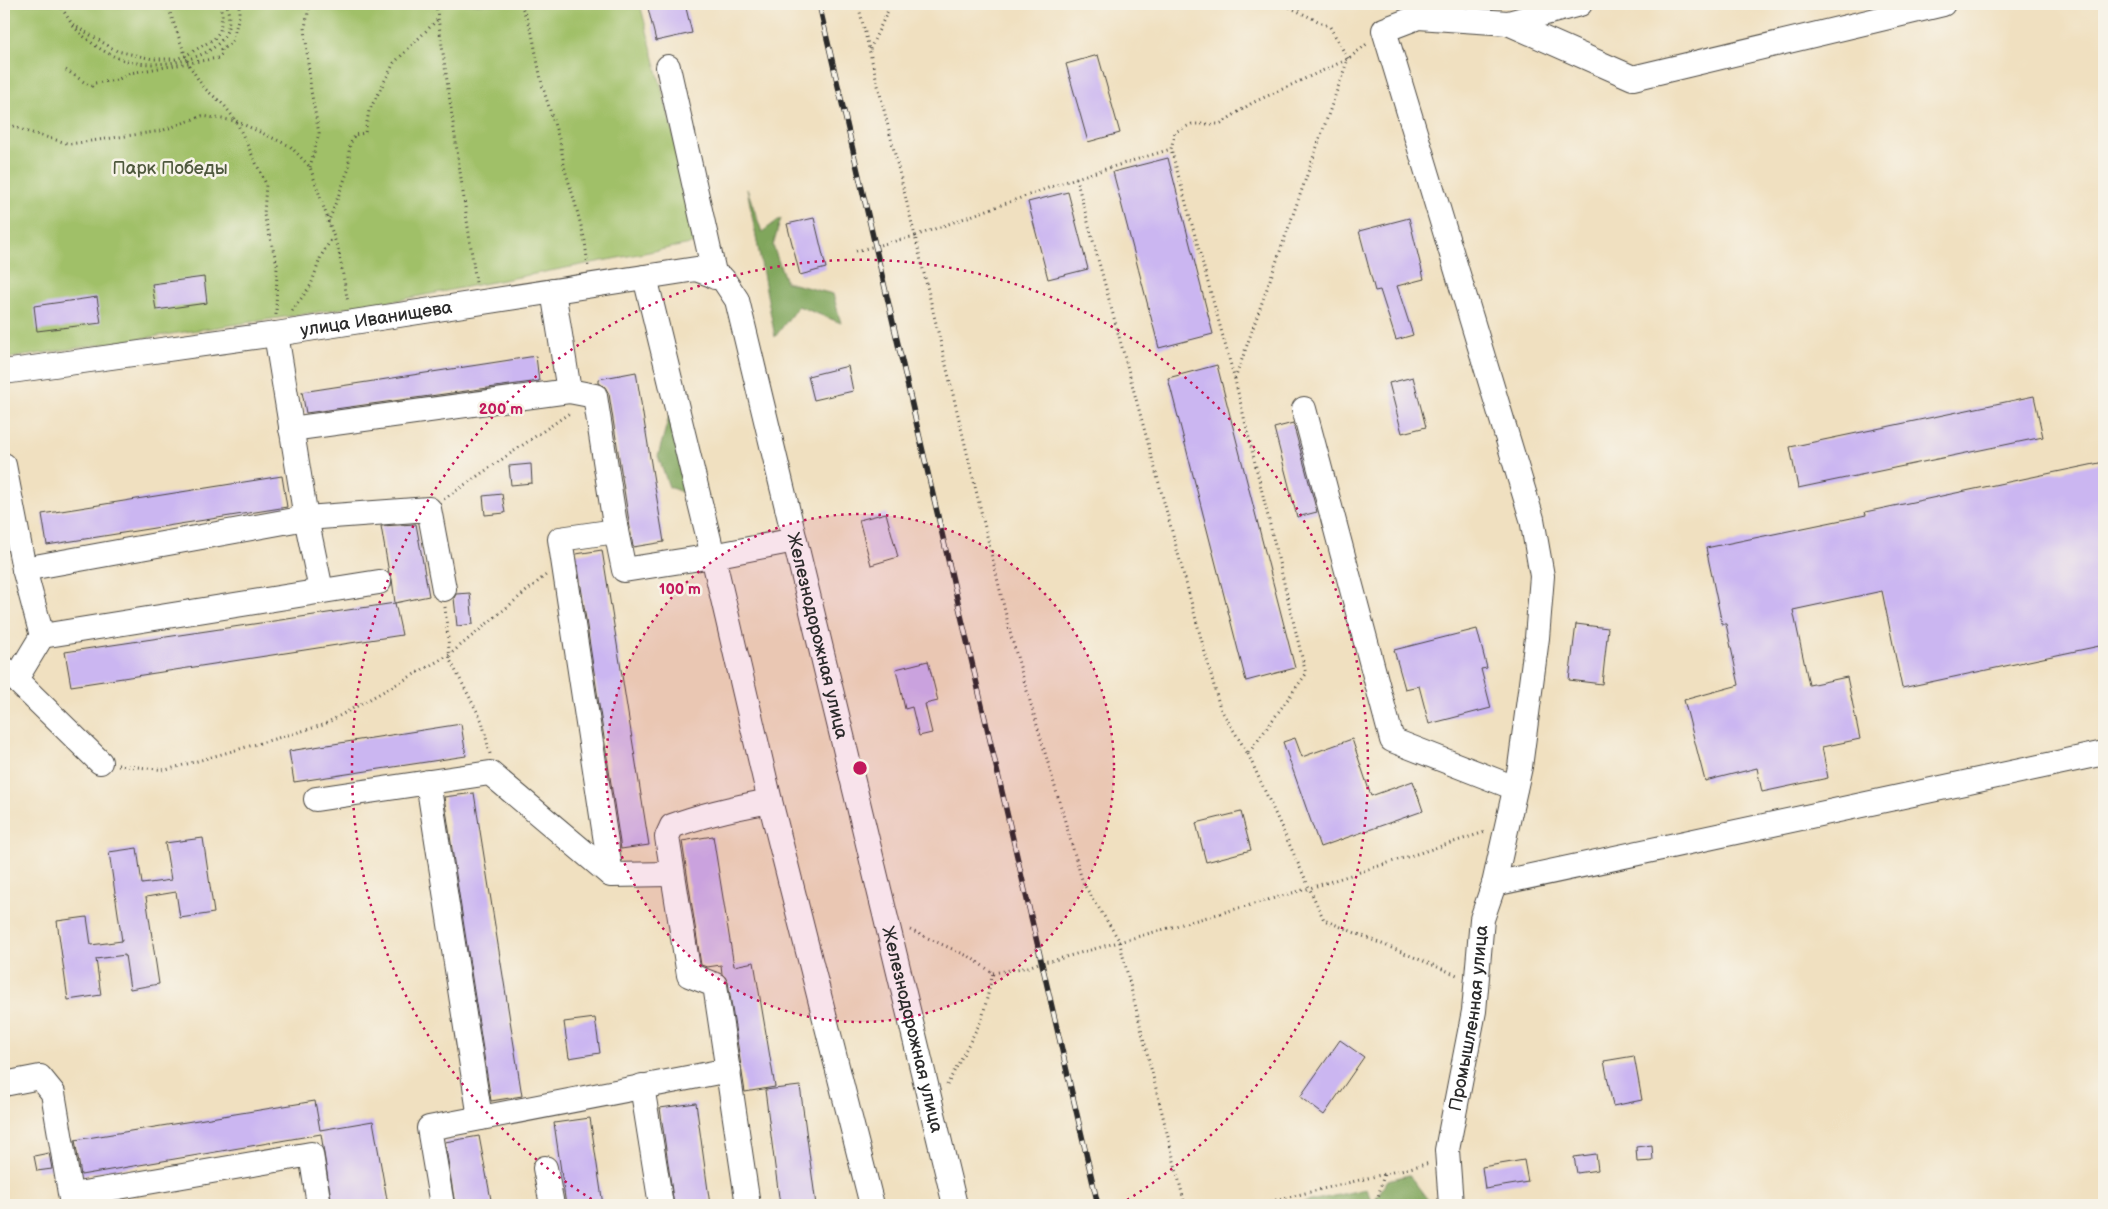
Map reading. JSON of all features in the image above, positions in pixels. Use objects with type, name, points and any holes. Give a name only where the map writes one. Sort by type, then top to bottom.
[{"type":"street","points":[[1508,23],[1580,4]]},
{"type":"street","points":[[1508,23],[1633,78],[1943,4]]},
{"type":"street","name":"Промышленная улица","points":[[1451,1205],[1447,1150],[1474,1011],[1482,920],[1494,884],[1515,788],[1537,638],[1542,576],[1532,519],[1384,30],[1418,17],[1508,23]]},
{"type":"street","points":[[668,67],[715,277]]},
{"type":"street","name":"улица Иванищева","points":[[4,372],[276,334],[696,269],[722,279],[737,300]]},
{"type":"street","points":[[644,277],[713,556],[770,801],[872,1205]]},
{"type":"street","points":[[553,291],[569,391]]},
{"type":"street","name":"Железнодорожная улица","points":[[737,300],[955,1205]]},
{"type":"street","points":[[276,334],[306,518],[321,590]]},
{"type":"street","points":[[291,429],[569,391],[595,396],[624,570],[713,556],[795,540]]},
{"type":"street","points":[[1304,409],[1392,740],[1515,788]]},
{"type":"street","points":[[4,471],[24,569],[42,636]]},
{"type":"street","points":[[24,569],[306,518],[429,509],[444,589]]},
{"type":"street","points":[[611,875],[560,539],[616,531]]},
{"type":"street","points":[[100,762],[9,677],[42,636],[379,582]]},
{"type":"street","points":[[1494,884],[2104,753]]},
{"type":"street","points":[[316,799],[490,773],[611,875],[672,874]]},
{"type":"street","points":[[428,782],[480,1118]]},
{"type":"street","points":[[748,1205],[716,985],[689,975],[667,837],[672,826],[739,807],[770,801]]},
{"type":"street","points":[[442,1205],[429,1128],[729,1070]]},
{"type":"street","points":[[4,1084],[40,1077],[53,1093],[72,1200],[312,1154],[319,1205]]},
{"type":"street","points":[[642,1086],[661,1205]]},
{"type":"street","points":[[545,1168],[552,1205]]},
{"type":"path","points":[[59,4],[72,24],[84,37],[112,55],[129,62],[149,65],[174,64],[218,58],[222,54],[222,50],[232,42],[239,16],[239,4]]},
{"type":"path","points":[[167,4],[188,62],[203,87],[224,105],[236,121],[266,184],[264,215],[277,264],[276,334]]},
{"type":"path","points":[[72,24],[116,51],[153,59],[175,58],[185,56],[214,39],[220,31],[222,15],[220,4]]},
{"type":"path","points":[[66,70],[92,86],[95,82],[116,80],[130,73],[188,62],[220,42],[228,28],[227,4]]},
{"type":"path","points":[[310,4],[305,27],[311,91],[319,133],[310,167]]},
{"type":"path","points":[[436,4],[479,302]]},
{"type":"path","points":[[521,4],[532,33],[542,85],[560,142],[565,170],[585,241],[590,285]]},
{"type":"path","points":[[858,4],[916,236],[1016,655],[1083,883],[1120,940],[1185,1205]]},
{"type":"path","points":[[870,50],[891,4]]},
{"type":"path","points":[[1235,380],[1348,59],[1330,27],[1283,4]]},
{"type":"path","points":[[328,223],[349,168],[349,148],[354,135],[365,133],[369,110],[394,63],[438,20]]},
{"type":"path","points":[[1248,754],[1306,674],[1235,380],[1170,149],[1175,132],[1192,124],[1220,124],[1252,103],[1348,59]]},
{"type":"path","points":[[4,122],[25,131],[70,144],[161,131],[202,116],[236,121],[290,146],[310,167],[332,238],[339,252],[351,322]]},
{"type":"path","points":[[856,251],[916,236],[1076,178],[1170,149]]},
{"type":"path","points":[[1076,178],[1220,708],[1248,754],[1324,920],[1476,982]]},
{"type":"path","points":[[276,334],[311,285],[321,256],[332,238]]},
{"type":"path","points":[[429,509],[595,396]]},
{"type":"path","points":[[100,762],[166,770],[323,725],[449,655],[563,561]]},
{"type":"path","points":[[444,589],[450,660],[482,721],[495,777]]},
{"type":"path","points":[[886,920],[970,957],[993,973],[1028,967],[1310,888],[1506,830]]},
{"type":"path","points":[[933,1113],[982,1019],[993,973]]},
{"type":"path","points":[[1256,1205],[1448,1159]]},
{"type":"path","points":[[1376,1205],[1384,1174]]},
{"type":"green space","name":"Парк Победы","points":[[4,4],[640,4],[701,242],[399,300],[4,359]]},
{"type":"green space","points":[[747,189],[762,232],[781,218],[773,246],[786,282],[833,294],[841,323],[798,306],[775,337]]},
{"type":"green space","points":[[669,416],[689,495],[669,487],[658,456]]},
{"type":"green space","points":[[1409,1175],[1432,1205],[1398,1199],[1397,1205],[1292,1205],[1366,1189],[1373,1202],[1388,1180]]},
{"type":"building","points":[[647,4],[685,4],[692,33],[656,41]]},
{"type":"building","points":[[1098,55],[1120,133],[1088,142],[1066,64]]},
{"type":"building","points":[[1168,158],[1213,334],[1159,348],[1113,172]]},
{"type":"building","points":[[1068,192],[1088,269],[1048,279],[1028,202]]},
{"type":"building","points":[[814,218],[826,268],[800,275],[787,224]]},
{"type":"building","points":[[1409,218],[1424,279],[1397,286],[1413,335],[1396,340],[1380,290],[1375,291],[1359,231]]},
{"type":"building","points":[[204,277],[207,303],[156,310],[152,284]]},
{"type":"building","points":[[97,297],[101,323],[37,331],[34,306]]},
{"type":"building","points":[[536,356],[539,381],[306,413],[302,392]]},
{"type":"building","points":[[1217,365],[1295,668],[1246,681],[1168,378]]},
{"type":"building","points":[[848,366],[853,391],[814,400],[808,376]]},
{"type":"building","points":[[636,372],[664,542],[633,547],[609,394],[605,387],[599,383],[599,379]]},
{"type":"building","points":[[1413,377],[1426,427],[1402,433],[1389,383]]},
{"type":"building","points":[[2034,396],[2043,437],[1798,488],[1790,447]]},
{"type":"building","points":[[1293,423],[1317,512],[1297,517],[1274,428]]},
{"type":"building","points":[[2104,462],[2104,645],[1902,688],[1882,591],[1793,610],[1809,685],[1847,677],[1860,739],[1822,747],[1828,778],[1762,792],[1757,768],[1705,781],[1684,700],[1739,685],[1726,624],[1722,624],[1706,548],[1866,515],[1865,512]]},
{"type":"building","points":[[531,464],[532,483],[511,485],[509,466]]},
{"type":"building","points":[[282,476],[287,507],[47,545],[42,514]]},
{"type":"building","points":[[502,494],[505,513],[485,515],[483,496]]},
{"type":"building","points":[[886,513],[898,557],[871,565],[859,520]]},
{"type":"building","points":[[416,524],[429,596],[395,603],[381,526]]},
{"type":"building","points":[[602,550],[649,845],[621,849],[576,554]]},
{"type":"building","points":[[470,593],[473,624],[457,626],[454,598],[456,594]]},
{"type":"building","points":[[395,603],[402,635],[71,686],[65,652]]},
{"type":"building","points":[[1576,624],[1608,628],[1602,684],[1569,680]]},
{"type":"building","points":[[1477,629],[1487,668],[1481,669],[1491,708],[1429,724],[1419,686],[1405,689],[1394,650]]},
{"type":"building","points":[[928,661],[938,701],[925,704],[932,733],[919,736],[912,707],[905,709],[896,669]]},
{"type":"building","points":[[461,724],[466,756],[294,782],[289,751]]},
{"type":"building","points":[[1295,738],[1302,757],[1352,739],[1371,796],[1413,781],[1423,811],[1320,847],[1283,742]]},
{"type":"building","points":[[474,793],[522,1096],[491,1101],[444,797]]},
{"type":"building","points":[[1241,812],[1251,850],[1206,862],[1196,823]]},
{"type":"building","points":[[713,836],[734,966],[754,962],[775,1087],[745,1092],[728,982],[722,974],[721,965],[707,967],[701,965],[682,841]]},
{"type":"building","points":[[203,838],[214,913],[180,918],[176,892],[146,897],[159,984],[130,989],[125,955],[96,959],[101,995],[68,1000],[57,921],[87,917],[91,945],[122,941],[109,852],[137,848],[142,884],[171,880],[165,843]]},
{"type":"building","points":[[595,1018],[600,1053],[569,1058],[564,1022]]},
{"type":"building","points":[[1340,1040],[1364,1057],[1324,1115],[1300,1097]]},
{"type":"building","points":[[1634,1056],[1642,1100],[1613,1106],[1604,1061]]},
{"type":"building","points":[[800,1086],[816,1205],[780,1205],[765,1090]]},
{"type":"building","points":[[315,1101],[320,1130],[373,1121],[388,1205],[332,1205],[321,1134],[81,1175],[75,1140]]},
{"type":"building","points":[[696,1103],[710,1205],[674,1205],[660,1108]]},
{"type":"building","points":[[590,1118],[603,1205],[566,1205],[554,1123]]},
{"type":"building","points":[[479,1136],[492,1205],[455,1205],[445,1142]]},
{"type":"building","points":[[1652,1145],[1653,1161],[1637,1162],[1636,1147]]},
{"type":"building","points":[[49,1153],[52,1169],[37,1171],[34,1156]]},
{"type":"building","points":[[1596,1154],[1598,1170],[1577,1173],[1574,1157]]},
{"type":"building","points":[[1524,1160],[1528,1182],[1485,1189],[1482,1167]]},
{"type":"railway","points":[[819,4],[1098,1205]]}]
